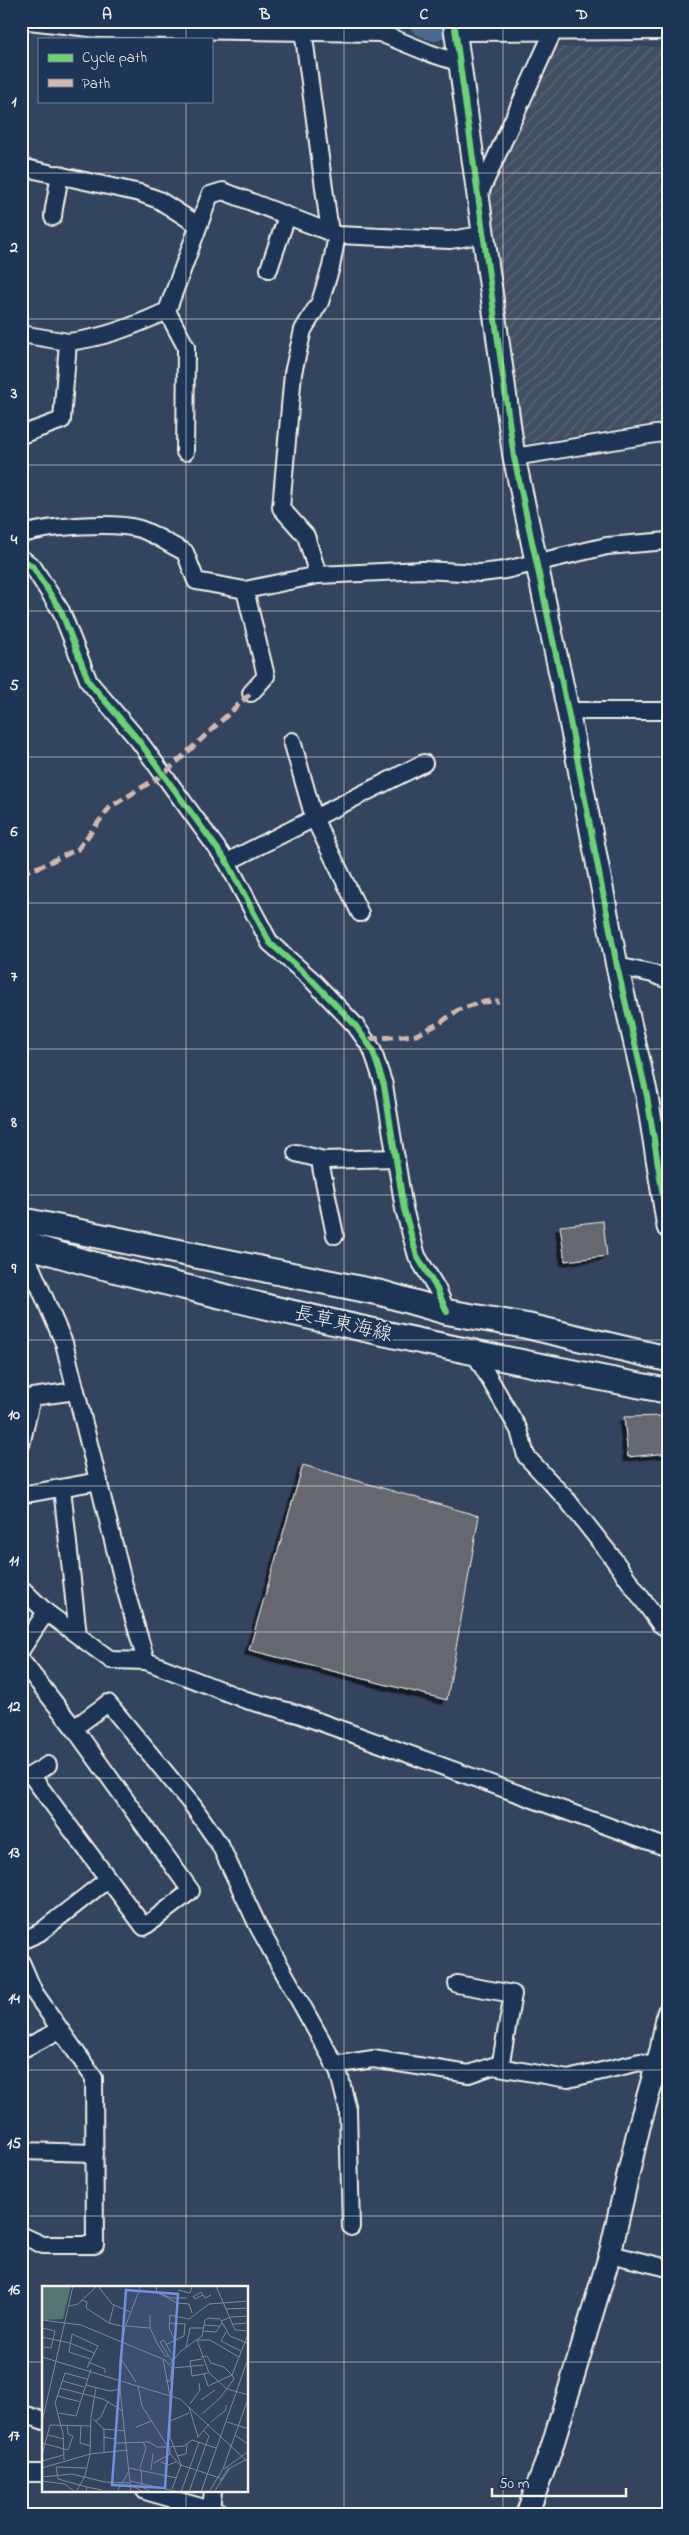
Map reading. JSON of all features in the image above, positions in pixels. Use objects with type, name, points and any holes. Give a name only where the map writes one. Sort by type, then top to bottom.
[{"type":"main road","name":"長草東海線","points":[[21,1220],[381,1293],[447,1312],[527,1326],[668,1359]]},
{"type":"main road","name":"長草東海線","points":[[22,1241],[109,1270],[475,1354],[668,1391]]},
{"type":"street","points":[[29,21],[98,28],[303,27],[380,33],[429,53],[460,63]]},
{"type":"street","points":[[303,27],[334,234],[331,268],[320,302],[303,330],[293,373],[281,508],[306,536],[318,575]]},
{"type":"street","points":[[668,31],[555,27],[455,27],[482,235],[514,457],[568,712],[616,966],[647,1096],[668,1227]]},
{"type":"street","points":[[477,198],[555,27]]},
{"type":"street","points":[[21,167],[140,192],[159,200],[198,226]]},
{"type":"street","points":[[53,217],[55,194],[59,187],[59,174]]},
{"type":"street","points":[[21,334],[68,342],[92,339],[118,332],[167,311],[210,195],[223,191],[334,234],[450,240],[482,235]]},
{"type":"street","points":[[269,269],[287,216]]},
{"type":"street","points":[[167,311],[186,347],[185,452]]},
{"type":"street","points":[[21,435],[62,420],[68,342]]},
{"type":"street","points":[[514,457],[668,432]]},
{"type":"street","points":[[21,535],[37,529],[107,526],[140,529],[184,552],[196,581],[245,590],[318,575],[424,570],[481,573],[505,570],[606,546],[668,541]]},
{"type":"street","points":[[21,558],[33,567],[61,611],[89,682],[139,741],[227,862],[270,943],[310,979],[355,1025],[372,1049],[384,1085],[404,1209],[417,1256],[437,1289],[447,1312]]},
{"type":"street","points":[[245,590],[266,676],[250,693]]},
{"type":"street","points":[[568,712],[668,711]]},
{"type":"street","points":[[292,741],[314,818],[360,913]]},
{"type":"street","points":[[227,862],[424,763]]},
{"type":"street","points":[[616,966],[653,974],[668,980]]},
{"type":"street","points":[[296,1153],[324,1160],[396,1158]]},
{"type":"street","points":[[324,1160],[322,1167],[335,1235]]},
{"type":"street","points":[[22,1241],[64,1343],[124,1585],[146,1660]]},
{"type":"street","points":[[475,1354],[520,1430],[526,1456],[568,1501],[612,1557],[660,1624],[668,1628]]},
{"type":"street","points":[[21,1445],[32,1397],[76,1391]]},
{"type":"street","points":[[21,1495],[99,1481]]},
{"type":"street","points":[[62,1488],[78,1635]]},
{"type":"street","points":[[21,1588],[46,1612],[111,1660],[146,1660],[246,1700],[298,1714],[668,1848]]},
{"type":"street","points":[[21,1650],[46,1612]]},
{"type":"street","points":[[21,1660],[74,1728],[191,1891],[144,1927],[31,1775],[48,1765]]},
{"type":"street","points":[[74,1728],[108,1704],[193,1806],[220,1845],[259,1928],[334,2065],[348,2110],[351,2227]]},
{"type":"street","points":[[21,1941],[40,1933],[108,1878]]},
{"type":"street","points":[[21,1962],[34,1992],[94,2078],[95,2245],[43,2245],[21,2235]]},
{"type":"street","points":[[457,1984],[512,1994],[500,2067]]},
{"type":"street","points":[[527,2514],[551,2450],[610,2254],[639,2127],[662,2056],[668,2013]]},
{"type":"street","points":[[21,2050],[60,2030]]},
{"type":"street","points":[[334,2065],[373,2059],[469,2074],[493,2066],[568,2079],[662,2056]]},
{"type":"street","points":[[21,2151],[94,2153]]},
{"type":"street","points":[[610,2254],[668,2268]]},
{"type":"street","points":[[21,2413],[42,2420]]},
{"type":"street","points":[[21,2473],[42,2473]]},
{"type":"street","points":[[148,2492],[218,2512],[213,2492]]},
{"type":"shaded area","points":[[552,47],[668,47],[668,421],[521,444],[484,200]]},
{"type":"building","points":[[603,1221],[607,1256],[565,1261],[560,1226]]},
{"type":"building","points":[[666,1416],[668,1453],[628,1457],[624,1417]]},
{"type":"building","points":[[303,1465],[479,1516],[447,1700],[249,1650]]},
{"type":"waterway","points":[[425,21],[434,25]]},
{"type":"marked path","points":[[21,872],[39,867],[78,849],[110,807],[164,774],[251,693]]},
{"type":"marked path","points":[[369,1039],[416,1035],[440,1023],[458,1010],[481,1002],[499,1001]]},
{"type":"cycle path","points":[[454,21],[514,457],[568,711],[617,966],[647,1096],[668,1227]]},
{"type":"cycle path","points":[[21,558],[33,567],[61,611],[89,682],[139,741],[227,862],[270,943],[311,979],[355,1025],[372,1049],[384,1085],[404,1209],[417,1256],[437,1289],[447,1312]]}]
